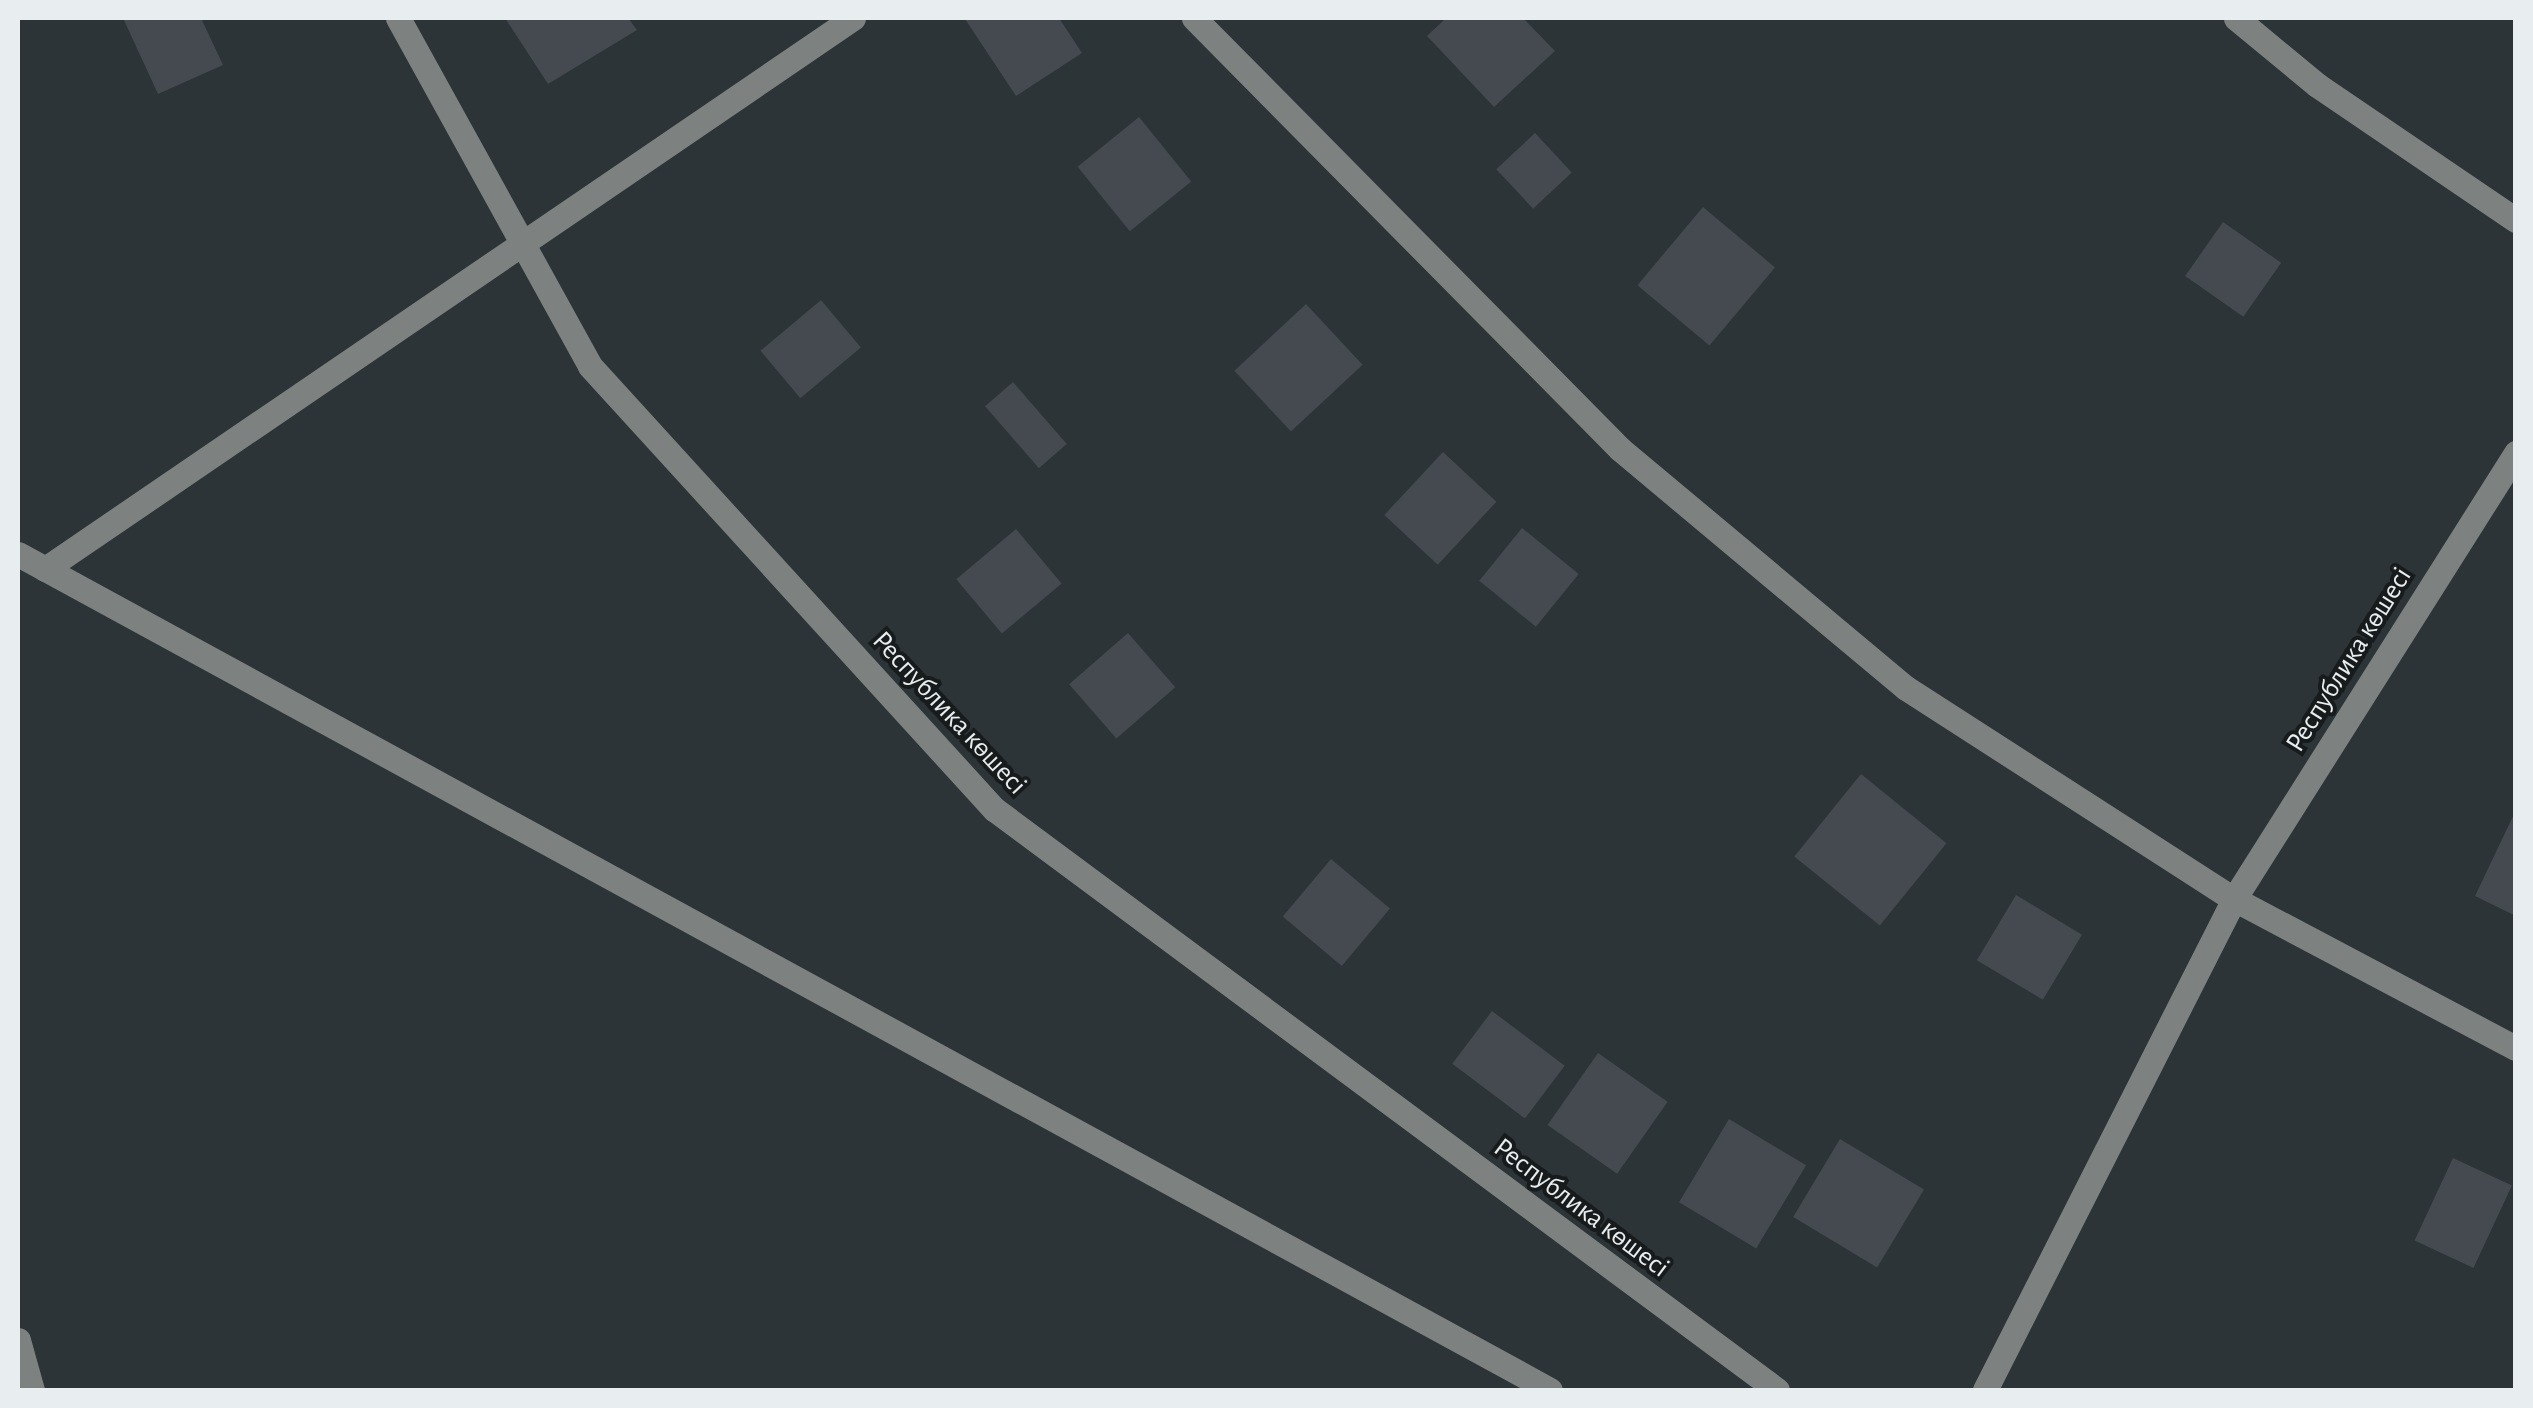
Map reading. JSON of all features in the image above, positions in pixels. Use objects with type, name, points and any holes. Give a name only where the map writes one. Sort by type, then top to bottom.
[{"type":"street","name":"Республика көшесі","points":[[398,18],[590,366],[994,810],[1777,1390]]},
{"type":"street","points":[[44,569],[524,246],[853,18]]},
{"type":"street","points":[[1194,18],[1620,450],[1906,688],[2234,900],[2516,1048]]},
{"type":"street","points":[[2236,18],[2316,85],[2516,220]]},
{"type":"street","name":"Республика көшесі","points":[[1985,1390],[2234,900],[2516,453]]},
{"type":"street","points":[[18,554],[1550,1390]]},
{"type":"street","points":[[18,1340],[32,1390]]},
{"type":"building","points":[[123,18],[201,18],[223,65],[158,94]]},
{"type":"building","points":[[505,18],[628,18],[637,30],[548,84]]},
{"type":"building","points":[[1059,18],[1082,53],[1016,96],[965,19]]},
{"type":"building","points":[[1446,18],[1523,18],[1555,51],[1494,107],[1427,36]]},
{"type":"building","points":[[1139,117],[1191,182],[1130,231],[1078,167]]},
{"type":"building","points":[[1535,133],[1572,172],[1533,209],[1496,169]]},
{"type":"building","points":[[1703,207],[1775,267],[1709,346],[1637,285]]},
{"type":"building","points":[[2223,222],[2281,263],[2243,317],[2185,276]]},
{"type":"building","points":[[821,300],[861,347],[800,398],[760,351]]},
{"type":"building","points":[[1306,304],[1363,365],[1291,432],[1234,371]]},
{"type":"building","points":[[1013,382],[1067,444],[1039,468],[985,406]]},
{"type":"building","points":[[1443,452],[1496,502],[1438,565],[1384,515]]},
{"type":"building","points":[[1522,528],[1579,574],[1536,627],[1479,581]]},
{"type":"building","points":[[1016,529],[1062,583],[1002,634],[956,579]]},
{"type":"building","points":[[1128,633],[1175,687],[1116,739],[1069,684]]},
{"type":"building","points":[[1861,774],[1946,843],[1880,926],[1794,856]]},
{"type":"building","points":[[2516,810],[2516,916],[2475,896]]},
{"type":"building","points":[[1331,859],[1390,908],[1342,966],[1283,916]]},
{"type":"building","points":[[2016,895],[2082,935],[2043,1000],[1977,960]]},
{"type":"building","points":[[1492,1011],[1565,1066],[1525,1118],[1452,1064]]},
{"type":"building","points":[[1598,1053],[1668,1102],[1617,1174],[1548,1125]]},
{"type":"building","points":[[1729,1119],[1806,1165],[1756,1248],[1679,1202]]},
{"type":"building","points":[[1840,1139],[1924,1189],[1877,1267],[1793,1217]]},
{"type":"building","points":[[2453,1158],[2512,1185],[2473,1268],[2415,1240]]}]
